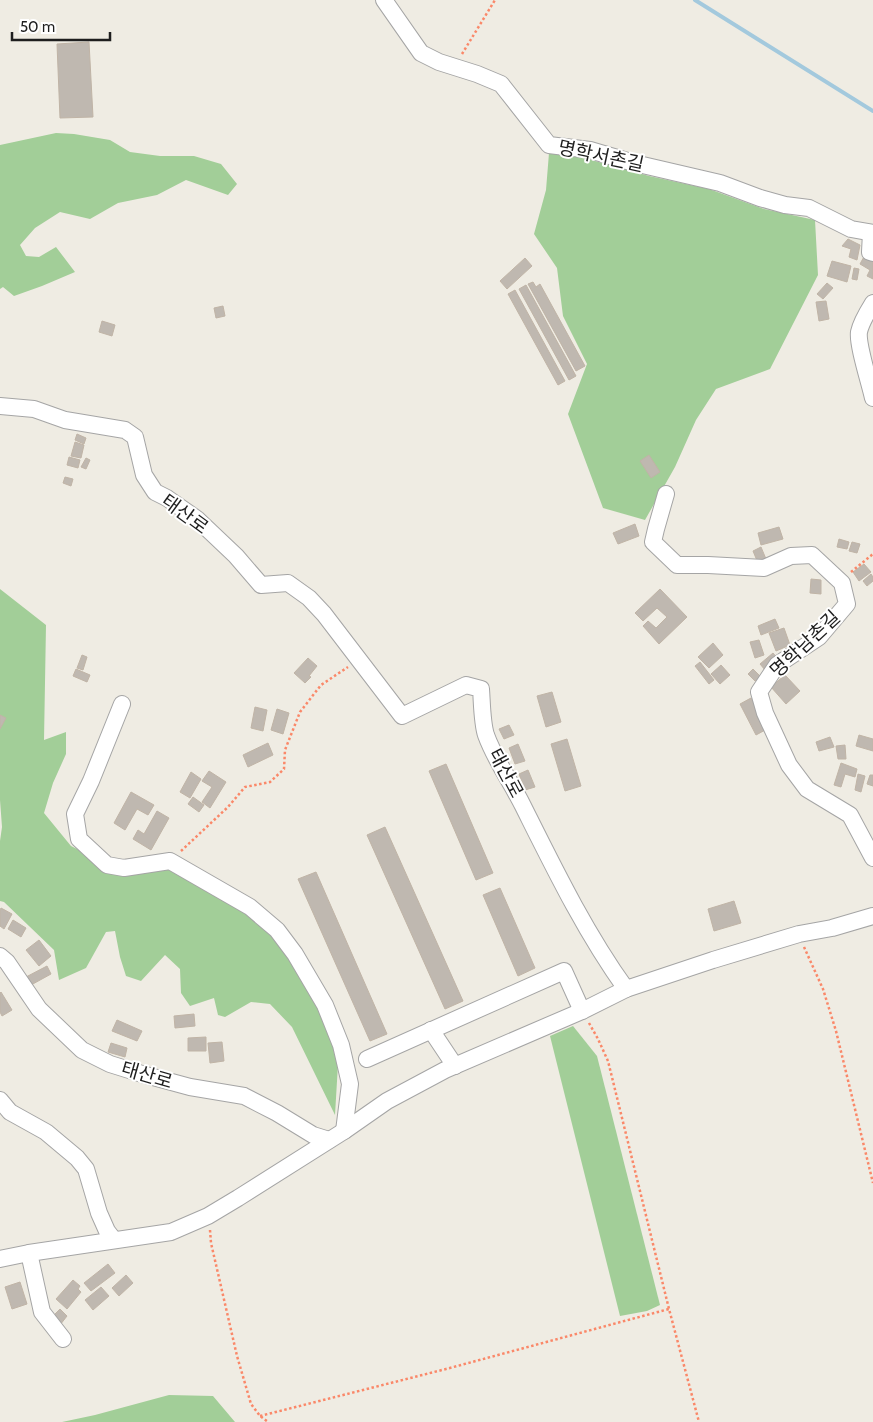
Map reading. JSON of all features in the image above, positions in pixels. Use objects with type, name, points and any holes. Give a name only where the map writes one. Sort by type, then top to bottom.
[{"type":"street","name":"명학서촌길","points":[[384,0],[421,52],[439,62],[501,84],[549,145],[590,150],[634,163],[720,183],[785,205],[809,208],[851,230],[872,233],[870,252],[873,254]]},
{"type":"street","points":[[873,303],[859,332],[873,398]]},
{"type":"street","name":"태산로","points":[[0,406],[34,409],[65,420],[125,430],[136,437],[144,475],[155,492],[197,519],[236,556],[261,585],[288,583],[309,598],[324,614],[402,716],[466,685],[481,689],[485,733],[502,770],[587,928],[626,989]]},
{"type":"street","name":"명학남촌길","points":[[666,494],[653,542],[677,565],[764,568],[791,556],[812,555],[841,581],[847,604],[819,637],[777,665],[760,692],[766,713],[789,765],[807,789],[850,815],[867,835],[873,858]]},
{"type":"street","points":[[122,704],[91,781],[75,814],[80,839],[107,865],[124,868],[170,861],[250,907],[277,930],[295,954],[325,1005],[341,1044],[350,1084],[344,1131]]},
{"type":"street","points":[[0,1259],[171,1232],[208,1216],[238,1198],[344,1131],[387,1101],[456,1066],[582,1011],[626,989],[799,934],[832,928],[873,916]]},
{"type":"street","name":"태산로","points":[[0,956],[7,962],[38,1009],[82,1050],[110,1064],[142,1074],[190,1087],[244,1096],[278,1113],[313,1135],[329,1140]]},
{"type":"street","points":[[367,1059],[564,971],[582,1011]]},
{"type":"street","points":[[431,1030],[456,1066]]},
{"type":"street","points":[[3,1111],[46,1132],[77,1158],[86,1169],[99,1213],[107,1231],[114,1240]]},
{"type":"street","points":[[29,1253],[42,1312],[63,1339]]},
{"type":"path","points":[[455,67],[495,0]]},
{"type":"path","points":[[841,581],[873,554]]},
{"type":"path","points":[[170,861],[228,807],[245,787],[270,782],[284,770],[285,750],[300,712],[321,685],[358,660]]},
{"type":"path","points":[[799,934],[822,989],[836,1031],[873,1183]]},
{"type":"path","points":[[582,1011],[608,1061],[669,1309],[700,1422]]},
{"type":"path","points":[[208,1216],[211,1243],[236,1356],[251,1404],[260,1416],[268,1422]]},
{"type":"path","points":[[260,1416],[446,1369],[669,1309]]},
{"type":"green space","points":[[56,133],[110,140],[130,152],[160,156],[194,156],[221,164],[237,184],[228,195],[186,180],[157,195],[118,203],[90,219],[60,212],[35,228],[20,245],[26,256],[39,257],[56,247],[75,272],[14,296],[3,287],[0,289],[0,145]]},
{"type":"green space","points":[[549,153],[577,156],[649,176],[709,189],[764,209],[815,220],[818,275],[770,369],[716,389],[696,420],[675,467],[645,520],[603,508],[568,414],[587,364],[563,316],[557,268],[534,234],[546,190]]},
{"type":"green space","points":[[0,589],[46,625],[44,740],[66,732],[66,754],[53,783],[44,813],[71,846],[81,851],[105,870],[172,867],[240,907],[270,930],[319,1003],[336,1046],[338,1064],[335,1115],[292,1027],[270,1004],[251,1002],[225,1017],[218,1015],[214,998],[190,1006],[181,993],[180,969],[165,955],[141,981],[126,976],[115,931],[106,932],[86,968],[59,980],[54,950],[4,902],[0,901],[0,841],[2,827],[0,800]]},
{"type":"green space","points":[[573,1026],[597,1056],[660,1305],[647,1311],[620,1316],[550,1036]]},
{"type":"green space","points":[[169,1395],[213,1396],[235,1422],[62,1422],[95,1415]]},
{"type":"building","points":[[89,42],[93,117],[60,118],[57,44]]},
{"type":"building","points":[[848,239],[860,245],[857,260],[849,257],[851,249],[842,246]]},
{"type":"building","points":[[866,253],[873,258],[873,279],[867,276],[870,270],[860,264]]},
{"type":"building","points":[[525,258],[532,266],[507,289],[500,281]]},
{"type":"building","points":[[832,261],[851,266],[847,282],[827,276]]},
{"type":"building","points":[[854,268],[859,269],[857,280],[852,279]]},
{"type":"building","points":[[533,282],[536,287],[540,284],[585,366],[576,371],[528,284]]},
{"type":"building","points":[[827,283],[833,288],[823,299],[817,294]]},
{"type":"building","points":[[526,285],[576,376],[569,380],[519,289]]},
{"type":"building","points":[[515,290],[565,381],[558,385],[508,294]]},
{"type":"building","points":[[826,301],[829,319],[819,321],[816,302]]},
{"type":"building","points":[[223,306],[225,316],[216,318],[214,308]]},
{"type":"building","points":[[102,321],[115,325],[112,336],[99,332]]},
{"type":"building","points":[[77,434],[86,438],[84,444],[75,440]]},
{"type":"building","points":[[75,442],[84,445],[81,458],[71,456]]},
{"type":"building","points":[[649,455],[660,472],[651,478],[640,461]]},
{"type":"building","points":[[69,457],[80,460],[78,468],[67,465]]},
{"type":"building","points":[[86,458],[90,460],[86,469],[81,467]]},
{"type":"building","points":[[65,477],[73,479],[71,486],[63,483]]},
{"type":"building","points":[[635,524],[639,536],[618,544],[613,533]]},
{"type":"building","points":[[779,527],[783,539],[761,545],[758,533]]},
{"type":"building","points":[[839,539],[849,542],[847,549],[837,547]]},
{"type":"building","points":[[852,542],[860,544],[857,553],[849,551]]},
{"type":"building","points":[[761,547],[766,559],[758,563],[753,551]]},
{"type":"building","points":[[864,564],[871,572],[859,581],[853,572]]},
{"type":"building","points":[[871,574],[873,581],[867,586],[863,581]]},
{"type":"building","points":[[811,579],[821,580],[821,594],[810,593]]},
{"type":"building","points":[[660,589],[687,617],[659,644],[643,626],[648,621],[656,628],[667,617],[657,608],[643,621],[635,613]]},
{"type":"building","points":[[775,619],[779,628],[761,635],[758,626]]},
{"type":"building","points":[[784,628],[790,645],[776,651],[769,633]]},
{"type":"building","points":[[759,640],[764,655],[755,658],[750,642]]},
{"type":"building","points":[[713,643],[723,655],[709,668],[698,657]]},
{"type":"building","points":[[773,653],[778,659],[765,670],[760,664]]},
{"type":"building","points":[[82,655],[87,657],[83,670],[77,668]]},
{"type":"building","points":[[308,658],[317,666],[305,683],[294,673]]},
{"type":"building","points":[[700,662],[714,680],[709,684],[695,666]]},
{"type":"building","points":[[721,665],[730,675],[720,684],[711,674]]},
{"type":"building","points":[[76,669],[90,675],[87,682],[73,676]]},
{"type":"building","points":[[753,669],[761,677],[755,681],[748,674]]},
{"type":"building","points":[[785,675],[800,691],[786,704],[771,687]]},
{"type":"building","points":[[552,692],[561,722],[546,727],[537,696]]},
{"type":"building","points":[[751,698],[767,729],[756,735],[740,704]]},
{"type":"building","points":[[255,707],[267,710],[263,731],[251,728]]},
{"type":"building","points":[[277,709],[289,713],[283,734],[271,730]]},
{"type":"building","points":[[0,715],[6,718],[0,729]]},
{"type":"building","points":[[509,725],[514,735],[504,739],[499,729]]},
{"type":"building","points":[[859,735],[873,739],[873,751],[856,746]]},
{"type":"building","points":[[830,737],[834,747],[819,751],[816,742]]},
{"type":"building","points":[[567,739],[581,786],[565,791],[551,744]]},
{"type":"building","points":[[268,743],[273,755],[248,767],[243,755]]},
{"type":"building","points":[[518,744],[525,761],[515,764],[509,748]]},
{"type":"building","points":[[845,745],[846,759],[838,759],[836,746]]},
{"type":"building","points":[[841,763],[857,769],[855,777],[845,774],[841,787],[834,785]]},
{"type":"building","points":[[446,764],[493,873],[476,880],[429,771]]},
{"type":"building","points":[[528,770],[535,787],[525,790],[519,774]]},
{"type":"building","points":[[209,771],[226,782],[210,808],[202,802],[212,787],[202,781]]},
{"type":"building","points":[[191,772],[201,779],[190,798],[180,792]]},
{"type":"building","points":[[858,774],[865,776],[861,792],[855,790]]},
{"type":"building","points":[[870,775],[873,775],[873,786],[867,784]]},
{"type":"building","points":[[131,792],[154,805],[148,815],[137,809],[125,830],[114,823]]},
{"type":"building","points":[[193,797],[204,805],[199,812],[188,804]]},
{"type":"building","points":[[157,811],[169,818],[151,850],[133,839],[138,830],[144,834]]},
{"type":"building","points":[[385,827],[463,1001],[445,1009],[367,835]]},
{"type":"building","points":[[316,872],[387,1034],[370,1041],[298,879]]},
{"type":"building","points":[[500,888],[535,968],[518,976],[483,895]]},
{"type":"building","points":[[734,901],[741,923],[714,931],[708,909]]},
{"type":"building","points":[[1,908],[12,914],[4,929],[0,926]]},
{"type":"building","points":[[13,920],[26,928],[21,937],[8,929]]},
{"type":"building","points":[[39,940],[51,956],[39,966],[26,950]]},
{"type":"building","points":[[47,966],[51,974],[31,985],[26,977]]},
{"type":"building","points":[[1,992],[12,1010],[2,1016],[0,1012]]},
{"type":"building","points":[[194,1014],[195,1026],[175,1028],[174,1016]]},
{"type":"building","points":[[117,1020],[142,1031],[137,1041],[112,1031]]},
{"type":"building","points":[[206,1037],[206,1051],[188,1051],[188,1038]]},
{"type":"building","points":[[222,1042],[224,1061],[210,1063],[208,1043]]},
{"type":"building","points":[[111,1043],[127,1048],[125,1057],[108,1052]]},
{"type":"building","points":[[108,1264],[115,1273],[91,1291],[84,1283]]},
{"type":"building","points":[[126,1275],[133,1283],[119,1296],[112,1288]]},
{"type":"building","points":[[73,1280],[80,1286],[78,1289],[81,1292],[67,1309],[56,1299]]},
{"type":"building","points":[[20,1282],[27,1304],[12,1309],[5,1287]]},
{"type":"building","points":[[101,1287],[109,1296],[93,1310],[85,1300]]},
{"type":"building","points":[[60,1309],[67,1316],[60,1325],[52,1317]]},
{"type":"waterway","points":[[695,0],[873,111]]}]
